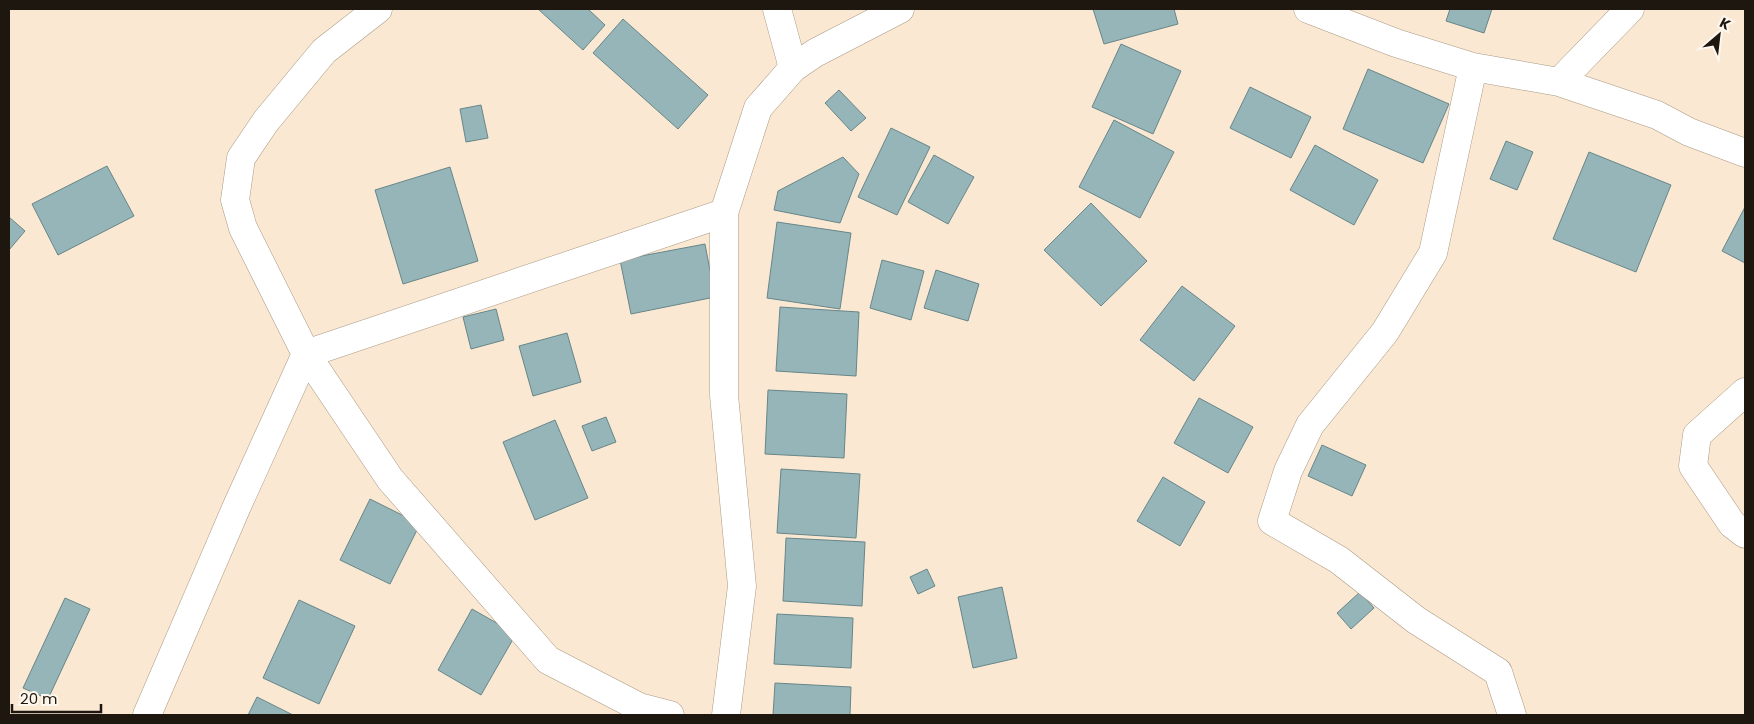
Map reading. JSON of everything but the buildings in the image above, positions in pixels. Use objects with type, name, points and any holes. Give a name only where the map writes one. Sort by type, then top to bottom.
[{"type":"street","points":[[378,9],[324,52],[266,121],[241,158],[235,200],[243,228],[306,354],[390,479],[548,660],[639,707],[670,715]]},
{"type":"street","points":[[777,9],[793,68]]},
{"type":"street","points":[[726,715],[742,586],[724,396],[724,213],[758,108],[793,68],[815,52],[900,9]]},
{"type":"street","points":[[1308,9],[1396,43],[1473,67],[1559,82],[1657,115],[1690,132],[1745,153]]},
{"type":"street","points":[[1559,82],[1630,9]]},
{"type":"street","points":[[1473,67],[1433,253],[1385,332],[1310,425],[1288,471],[1272,521],[1339,560],[1416,620],[1498,672],[1512,715]]},
{"type":"street","points":[[147,715],[236,506],[306,354],[724,213]]},
{"type":"street","points":[[1745,392],[1697,435],[1693,466],[1732,524],[1745,534]]}]
